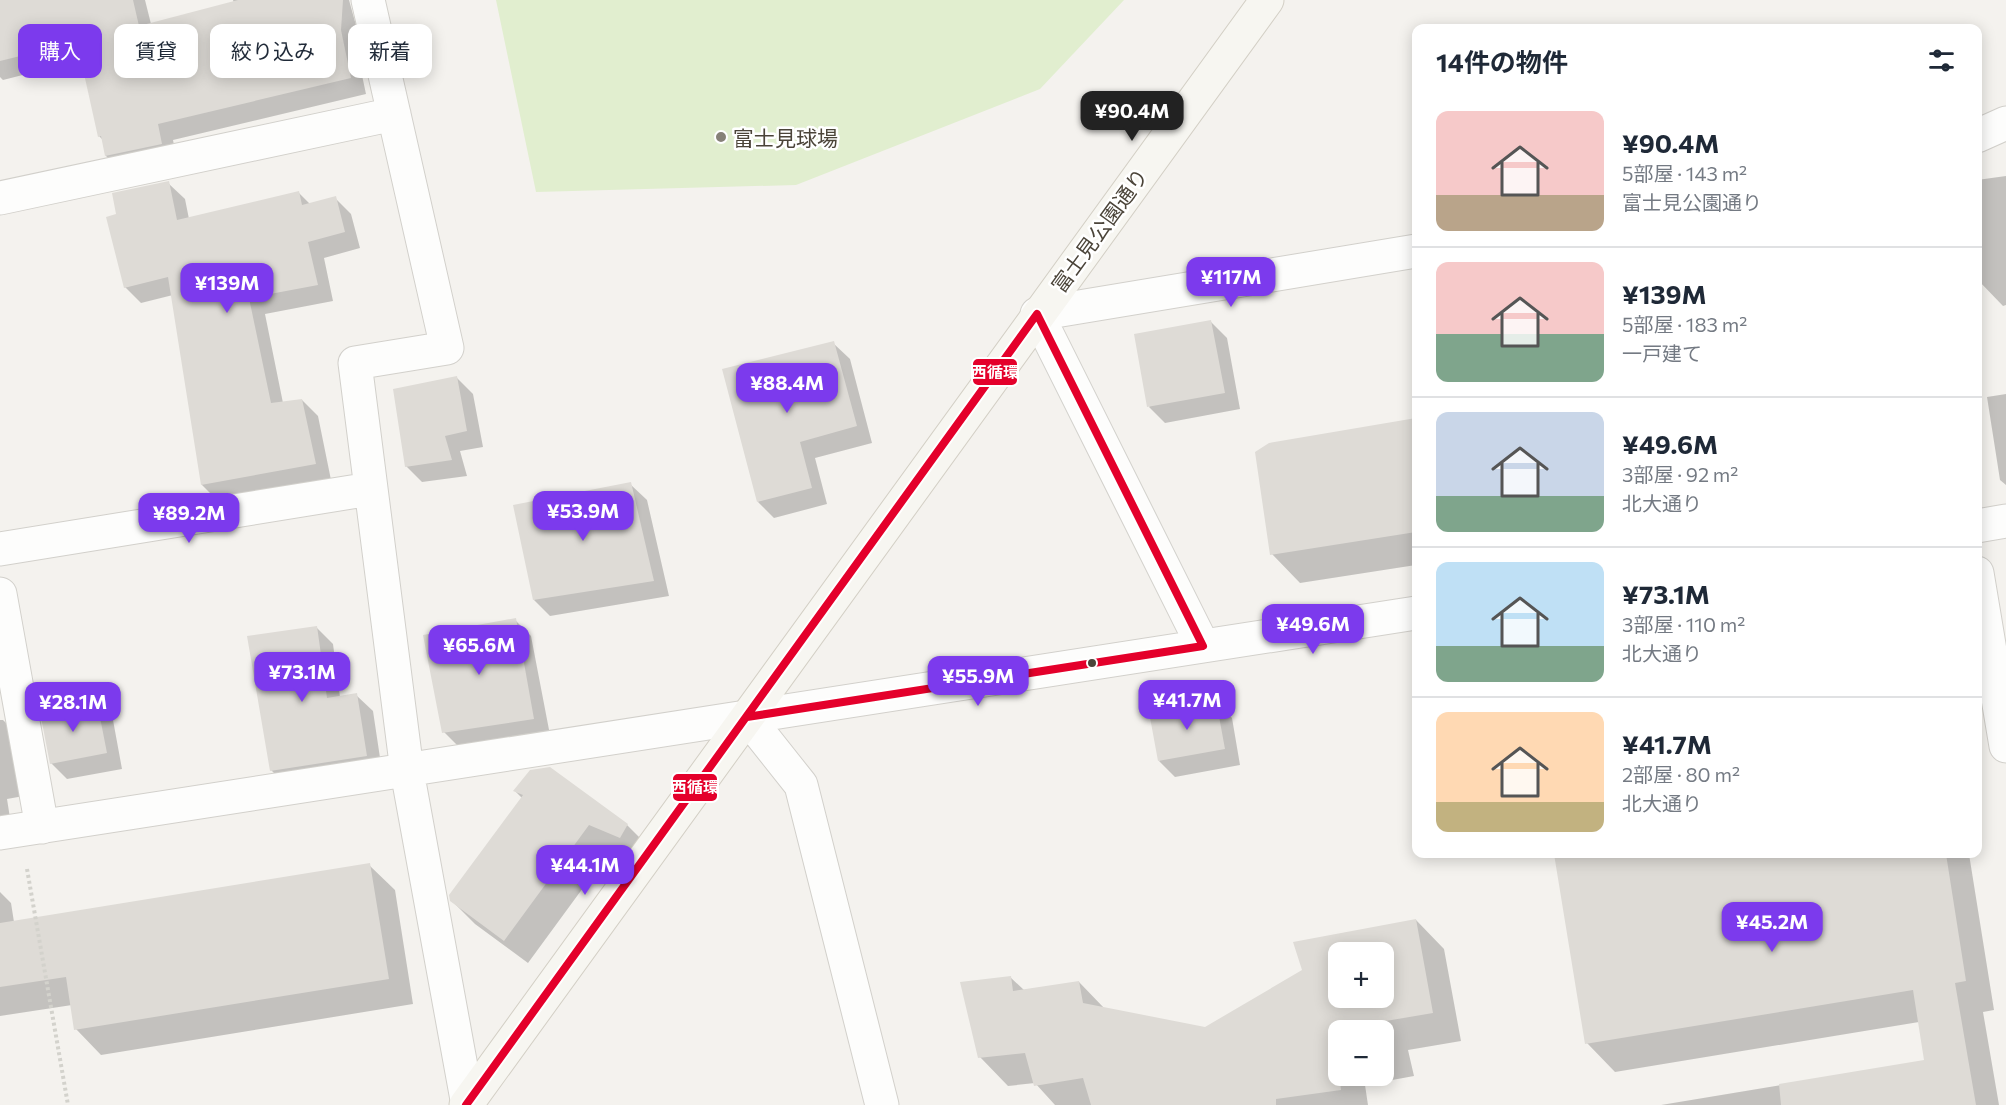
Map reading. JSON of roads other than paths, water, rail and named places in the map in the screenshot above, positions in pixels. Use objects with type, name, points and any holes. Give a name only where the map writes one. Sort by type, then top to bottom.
[{"type":"street","points":[[368,0],[447,348],[356,363],[370,489],[408,771],[467,1104]]},
{"type":"street","name":"富士見公園通り","points":[[467,1104],[1037,314],[1267,0]]},
{"type":"street","points":[[0,198],[394,114]]},
{"type":"street","points":[[1982,134],[2006,123]]},
{"type":"street","points":[[1203,646],[1037,314],[1412,252]]},
{"type":"street","points":[[0,549],[370,489]]},
{"type":"street","points":[[1982,525],[2006,521]]},
{"type":"street","points":[[0,594],[21,830],[1412,614]]},
{"type":"street","points":[[1982,603],[2006,746]]},
{"type":"street","points":[[747,717],[801,785],[882,1105]]},
{"type":"place","name":"富士見球場","points":[[721,137]]}]
